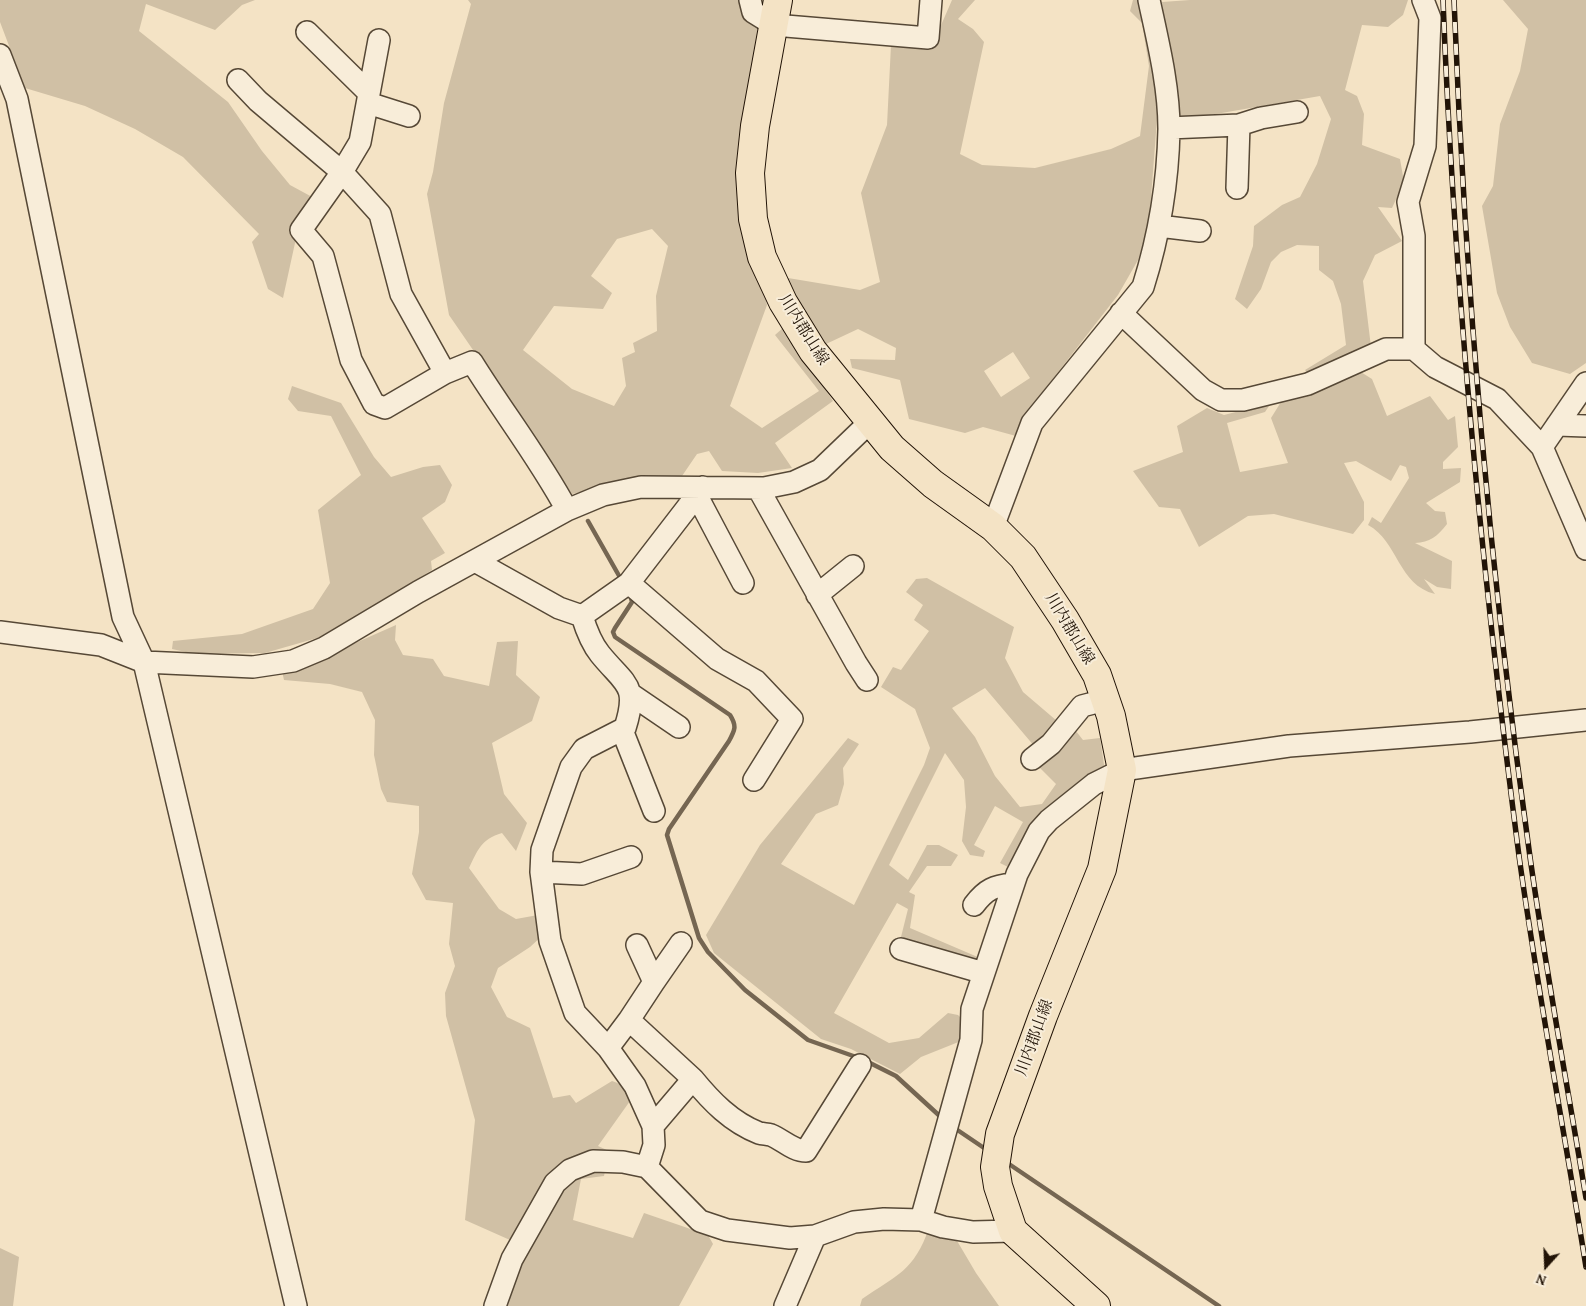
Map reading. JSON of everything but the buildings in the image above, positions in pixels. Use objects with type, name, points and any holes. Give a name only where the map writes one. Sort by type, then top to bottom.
[{"type":"main road","name":"川内郡山線","points":[[776,12],[755,126],[750,173],[755,228],[762,257],[783,302],[813,351],[892,448],[933,484],[993,527],[1023,557],[1065,620],[1097,676],[1105,700],[1122,770],[1102,869],[1043,1016],[1000,1134],[995,1167],[998,1186],[1013,1230],[1096,1306]]},
{"type":"street","points":[[750,0],[753,12],[776,12],[928,38],[932,0]]},
{"type":"street","points":[[993,527],[1032,423],[1143,287],[1157,241],[1169,128],[1160,50],[1149,0]]},
{"type":"street","points":[[1414,349],[1414,236],[1408,202],[1425,146],[1430,18],[1423,0]]},
{"type":"street","points":[[306,32],[368,98],[409,116]]},
{"type":"street","points":[[379,40],[360,142],[342,172],[300,230],[323,256],[351,360],[374,404],[384,408],[445,373],[472,362],[511,424],[548,476],[567,510]]},
{"type":"street","points":[[0,55],[17,99],[123,616],[144,662],[296,1306]]},
{"type":"street","points":[[238,80],[258,101],[342,172],[380,214],[401,294],[445,373]]},
{"type":"street","points":[[1169,128],[1240,125],[1260,118],[1297,112]]},
{"type":"street","points":[[1237,188],[1240,125]]},
{"type":"street","points":[[1159,226],[1200,232]]},
{"type":"street","points":[[1121,312],[1203,390],[1221,400],[1243,400],[1308,384],[1386,349],[1414,349],[1435,367],[1497,399],[1542,447],[1586,549]]},
{"type":"street","points":[[1542,447],[1586,383]]},
{"type":"street","points":[[0,632],[101,644],[144,662],[253,667],[293,661],[324,648],[567,510],[603,495],[641,487],[699,491],[758,488],[794,482],[820,470],[871,421]]},
{"type":"street","points":[[1557,425],[1586,426]]},
{"type":"street","points":[[758,488],[817,595],[867,680]]},
{"type":"street","points":[[699,491],[743,583]]},
{"type":"street","points":[[582,616],[627,585],[699,491]]},
{"type":"street","points":[[475,561],[559,608],[582,616]]},
{"type":"street","points":[[817,595],[853,566]]},
{"type":"street","points":[[627,585],[717,659],[756,681],[792,719],[754,780]]},
{"type":"street","points":[[582,616],[589,635],[600,653],[624,679],[632,695],[679,726]]},
{"type":"street","points":[[632,695],[631,711],[625,728],[584,749],[571,767],[542,850],[541,872],[550,940],[575,1013],[608,1048],[635,1086],[653,1126],[654,1145],[647,1167]]},
{"type":"street","points":[[1032,759],[1051,744],[1082,706],[1105,700]]},
{"type":"street","points":[[921,1220],[971,1040],[972,1009],[1013,884],[1039,832],[1050,820],[1094,784],[1122,770],[1290,746],[1470,732],[1586,720]]},
{"type":"street","points":[[622,730],[654,810]]},
{"type":"street","points":[[541,872],[582,874],[631,857]]},
{"type":"street","points":[[974,905],[984,892],[994,886],[1013,884]]},
{"type":"street","points":[[608,1048],[681,943]]},
{"type":"street","points":[[637,945],[654,982]]},
{"type":"street","points":[[901,949],[984,973]]},
{"type":"street","points":[[629,1020],[693,1079],[712,1102],[726,1115],[800,1151],[806,1151],[860,1065]]},
{"type":"street","points":[[653,1126],[693,1079]]},
{"type":"street","points":[[495,1306],[512,1259],[555,1183],[570,1170],[593,1161],[623,1162],[647,1167],[700,1221],[727,1230],[790,1238],[816,1236],[854,1222],[884,1218],[921,1220],[944,1227],[973,1232],[1013,1230]]},
{"type":"street","points":[[785,1306],[816,1236]]},
{"type":"shaded area","points":[[0,0],[255,0],[242,5],[215,30],[146,4],[139,31],[228,102],[262,151],[290,185],[314,198],[296,229],[295,243],[283,298],[268,289],[252,242],[259,234],[183,157],[135,129],[85,106],[25,88],[0,22]]},
{"type":"shaded area","points":[[468,0],[739,0],[748,18],[765,32],[761,275],[767,305],[730,406],[762,428],[819,391],[775,335],[784,327],[833,401],[775,443],[792,468],[758,473],[722,471],[709,451],[697,454],[682,476],[634,479],[572,494],[449,315],[427,194],[433,172],[444,103],[471,4]],"holes":[[[652,229],[668,246],[656,296],[657,331],[633,343],[635,352],[622,358],[626,386],[614,406],[572,389],[523,350],[554,306],[603,309],[612,293],[591,276],[617,239]]]},
{"type":"shaded area","points":[[952,0],[975,0],[958,19],[973,29],[984,42],[960,154],[982,165],[1035,168],[1111,149],[1140,136],[1149,66],[1142,23],[1130,11],[1133,0],[1142,0],[1145,7],[1158,106],[1149,224],[1138,260],[1118,295],[1027,412],[1016,436],[983,427],[965,433],[909,419],[900,380],[852,368],[850,359],[895,360],[896,348],[858,329],[826,344],[782,277],[860,290],[880,282],[861,193],[887,125],[891,45],[932,46]],"holes":[[[1013,352],[1030,378],[1001,397],[984,371]]]},
{"type":"shaded area","points":[[1190,0],[1408,0],[1403,15],[1388,27],[1362,25],[1345,90],[1357,96],[1364,114],[1362,145],[1400,159],[1404,182],[1392,208],[1378,207],[1402,241],[1375,255],[1363,281],[1371,347],[1310,376],[1305,370],[1346,345],[1341,304],[1333,281],[1319,270],[1319,246],[1297,245],[1281,252],[1271,262],[1261,289],[1247,309],[1235,299],[1253,246],[1254,226],[1282,205],[1300,197],[1317,164],[1331,119],[1320,96],[1181,120],[1173,116],[1162,2]]},
{"type":"shaded area","points":[[1503,0],[1586,0],[1586,363],[1570,374],[1532,363],[1510,327],[1497,293],[1482,206],[1493,186],[1500,124],[1520,71],[1528,29]]},
{"type":"shaded area","points":[[1356,369],[1372,379],[1387,416],[1430,396],[1448,420],[1455,416],[1458,447],[1443,462],[1443,469],[1461,468],[1460,482],[1426,503],[1435,511],[1445,512],[1447,524],[1433,538],[1415,543],[1452,561],[1451,589],[1437,587],[1424,579],[1435,594],[1413,582],[1386,541],[1368,525],[1372,517],[1381,523],[1409,478],[1406,467],[1400,465],[1391,481],[1356,461],[1344,463],[1364,502],[1364,520],[1353,534],[1274,514],[1248,516],[1199,547],[1180,509],[1159,507],[1133,471],[1183,452],[1177,426],[1207,408],[1224,415],[1271,403],[1265,412],[1227,423],[1240,472],[1288,463],[1271,418],[1281,402]]},
{"type":"shaded area","points":[[292,386],[341,403],[374,457],[391,477],[423,467],[440,465],[452,485],[445,502],[422,518],[445,553],[431,561],[432,570],[331,634],[265,653],[195,654],[172,649],[173,641],[242,634],[313,609],[330,583],[318,510],[361,475],[331,416],[298,411],[288,399]]},
{"type":"shaded area","points":[[927,578],[1014,627],[1005,658],[1023,692],[1057,721],[1048,736],[1035,747],[985,688],[952,708],[975,737],[995,776],[1020,807],[1042,804],[1056,784],[1037,765],[1072,726],[1083,740],[1100,738],[1105,771],[1012,869],[1000,863],[1023,822],[995,806],[974,845],[985,851],[983,857],[970,855],[962,841],[966,807],[964,780],[945,753],[889,865],[908,880],[927,845],[939,845],[958,855],[951,866],[927,866],[909,892],[915,895],[910,928],[980,958],[979,966],[901,937],[908,909],[897,903],[834,1013],[889,1043],[919,1038],[948,1013],[958,1015],[962,1019],[961,1041],[921,1057],[900,1074],[851,1049],[821,1039],[714,953],[706,935],[760,845],[848,738],[859,744],[843,768],[844,784],[838,805],[816,814],[781,864],[854,905],[924,765],[930,748],[915,709],[881,687],[893,667],[901,670],[929,631],[914,620],[923,605],[906,592],[916,579]]},
{"type":"shaded area","points":[[396,625],[395,640],[403,655],[433,659],[444,676],[489,686],[497,642],[518,641],[516,675],[540,697],[532,721],[492,743],[504,794],[527,823],[516,851],[502,833],[495,835],[481,846],[469,868],[499,909],[516,919],[538,915],[542,936],[530,947],[498,968],[491,987],[507,1017],[530,1028],[553,1098],[570,1095],[576,1103],[612,1081],[620,1084],[627,1090],[630,1101],[598,1146],[609,1151],[604,1176],[581,1179],[573,1220],[633,1238],[644,1213],[708,1235],[713,1244],[679,1306],[506,1306],[524,1249],[510,1240],[465,1220],[475,1120],[446,1016],[445,993],[455,966],[449,944],[453,903],[426,900],[412,874],[419,832],[419,806],[387,802],[381,789],[374,755],[375,720],[362,692],[330,684],[284,680],[282,671],[335,652]]},
{"type":"shaded area","points":[[929,1228],[953,1234],[976,1273],[999,1306],[860,1306],[862,1299],[903,1271],[917,1254]]},
{"type":"shaded area","points":[[0,1248],[19,1257],[13,1306],[0,1306]]},
{"type":"waterway","points":[[588,521],[622,581]]},
{"type":"waterway","points":[[630,594],[632,602],[613,632],[615,637],[730,715],[734,722],[734,731],[729,741],[669,829],[667,835],[699,938],[708,952],[745,990],[808,1040],[859,1058]]},
{"type":"waterway","points":[[866,1061],[896,1076],[943,1119]]},
{"type":"waterway","points":[[953,1127],[987,1150]]},
{"type":"waterway","points":[[1006,1162],[1219,1306]]},
{"type":"railway","points":[[1443,0],[1454,214],[1462,322],[1493,643],[1526,907],[1586,1267]]},
{"type":"railway","points":[[1454,0],[1472,322],[1491,536],[1536,900],[1586,1198]]}]
